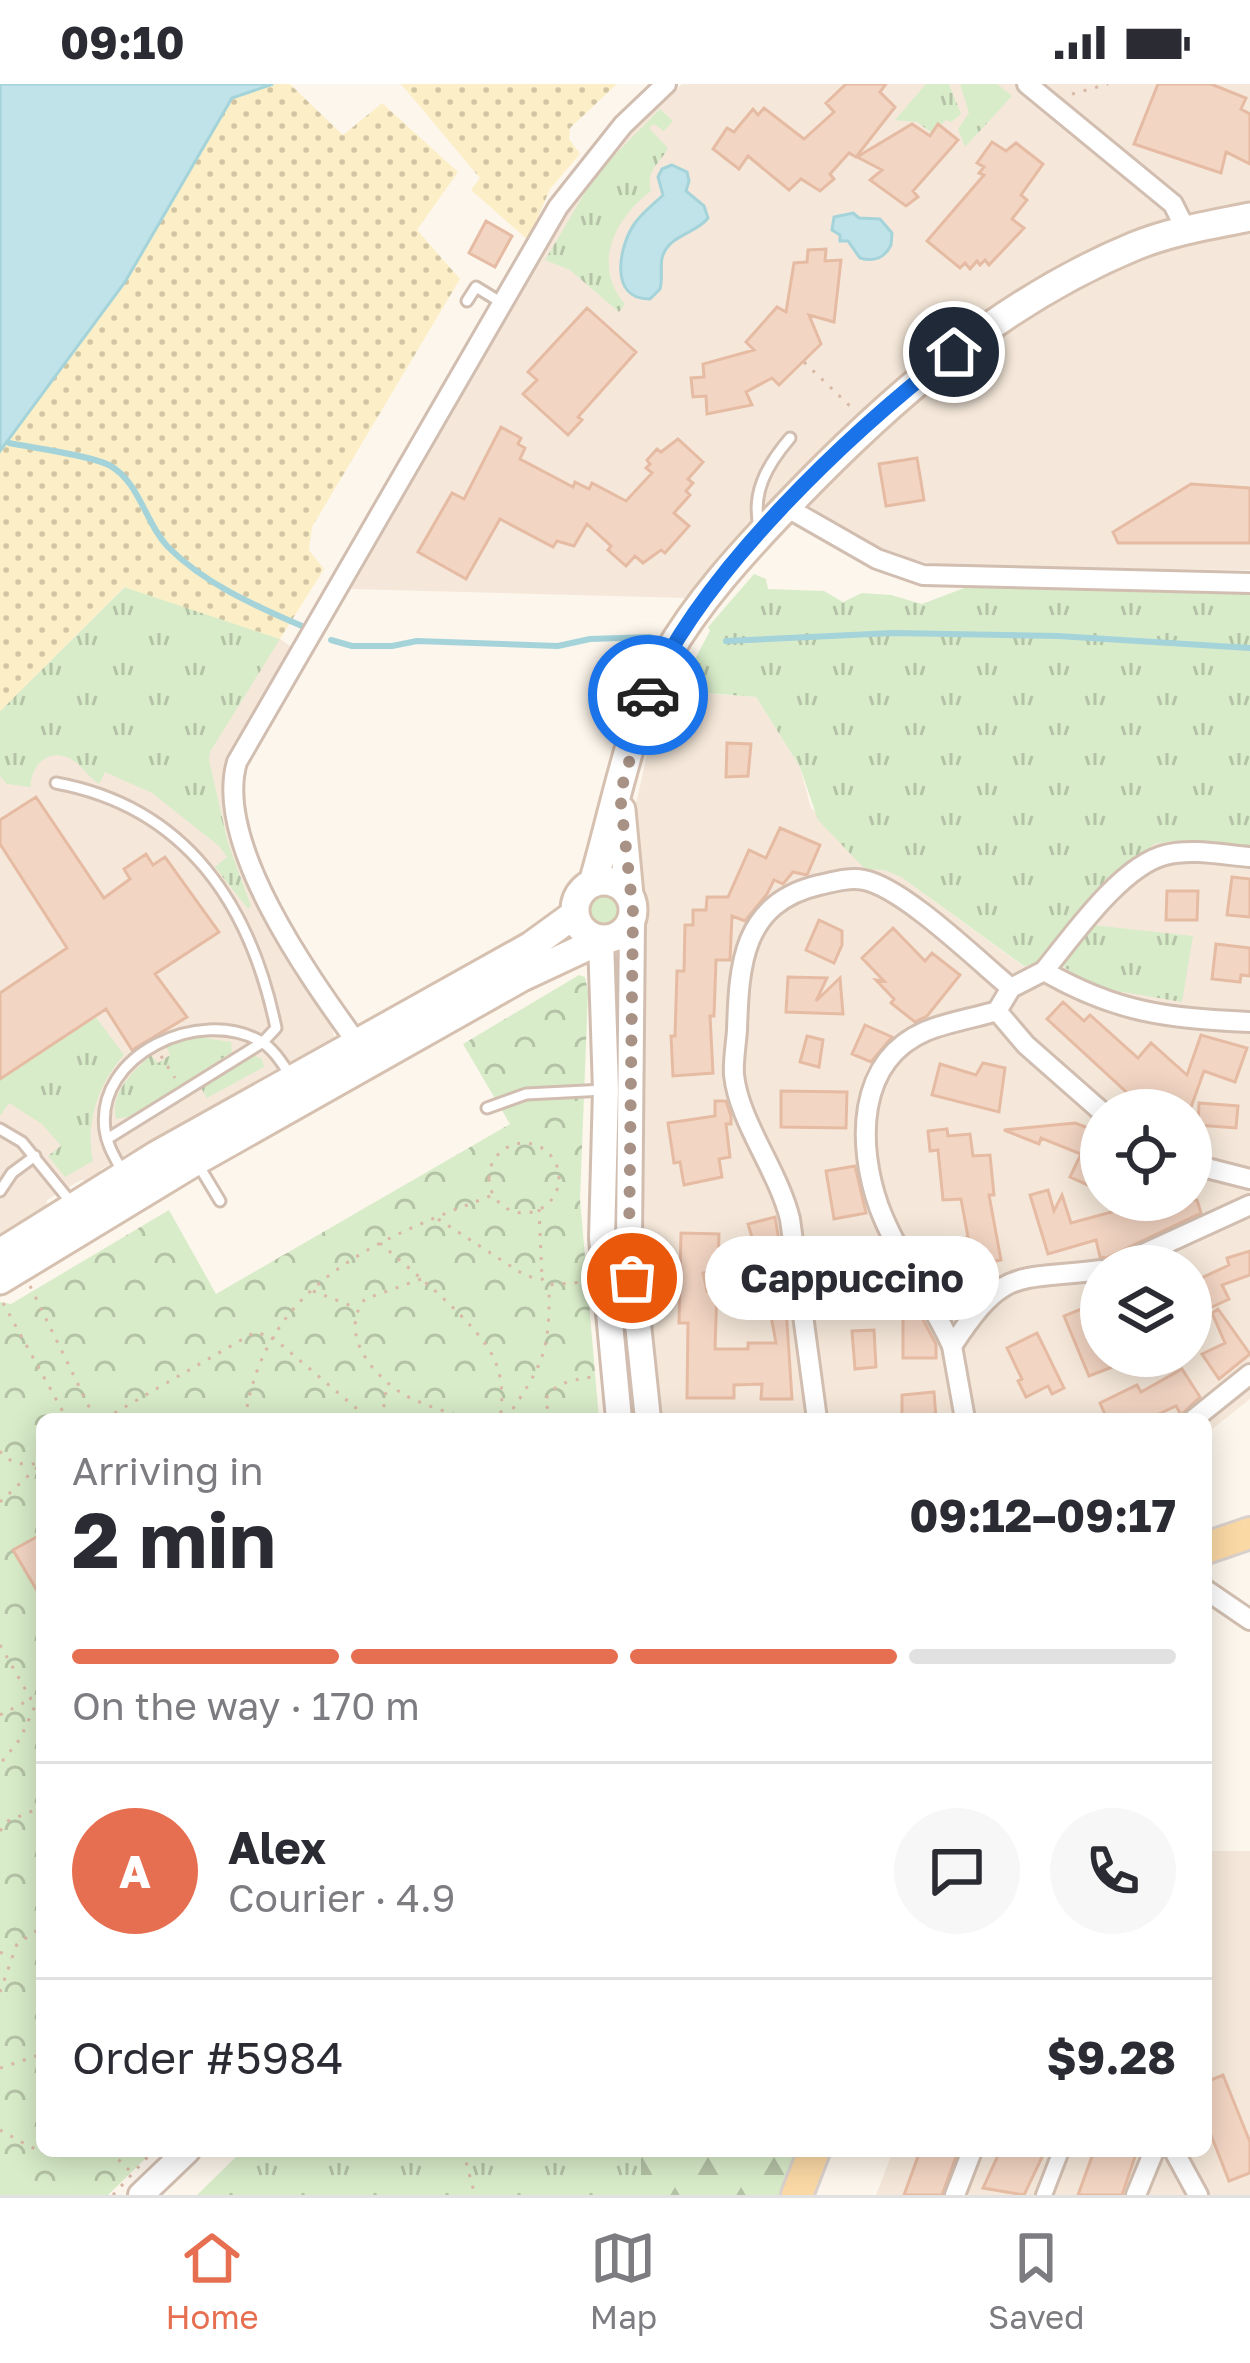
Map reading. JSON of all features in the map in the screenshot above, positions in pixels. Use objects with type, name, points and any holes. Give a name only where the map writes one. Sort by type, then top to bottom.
[{"type":"main road","points":[[0,1253],[124,1175],[531,946],[574,914],[578,896],[593,883],[629,751],[664,660],[684,627],[786,507],[892,401],[954,352],[1078,274],[1134,247],[1250,217]]},
{"type":"main road","points":[[1,1290],[196,1162],[522,977],[620,935],[631,908],[620,794]]},
{"type":"main road","points":[[593,883],[613,882],[631,908]]},
{"type":"main road","points":[[574,914],[584,932],[601,940]]},
{"type":"main road","points":[[1212,1546],[1250,1533]]},
{"type":"main road","points":[[797,2195],[812,2157]]},
{"type":"street","points":[[357,1042],[274,921],[251,864],[232,794],[237,762],[576,182],[623,125],[666,84]]},
{"type":"street","points":[[1027,84],[1173,204],[1186,230]]},
{"type":"street","points":[[786,507],[877,560],[922,575],[1250,583]]},
{"type":"street","points":[[964,1413],[952,1346],[932,1300],[880,1211],[871,1176],[867,1104],[874,1076],[892,1054],[924,1032],[997,1011],[1011,988],[1044,971],[1093,911],[1157,858],[1187,853],[1250,857]]},
{"type":"street","points":[[816,1413],[784,1192],[740,1103],[734,1072],[742,955],[756,928],[795,893],[849,879],[866,880],[897,896],[1011,988]]},
{"type":"street","points":[[631,908],[629,1239],[647,1413]]},
{"type":"street","points":[[601,940],[606,1090],[602,1238],[618,1413]]},
{"type":"street","points":[[1044,971],[1111,1005],[1178,1018],[1250,1022]]},
{"type":"street","points":[[997,1011],[1026,1045],[1080,1093]]},
{"type":"street","points":[[1212,1169],[1250,1179]]},
{"type":"street","points":[[1163,1245],[1250,1205]]},
{"type":"street","points":[[952,1346],[996,1289],[1016,1280],[1080,1272]]},
{"type":"street","points":[[1201,1413],[1250,1374]]},
{"type":"street","points":[[1212,1594],[1250,1620]]},
{"type":"street","points":[[147,2187],[181,2157]]},
{"type":"street","points":[[956,2195],[970,2157]]},
{"type":"street","points":[[1044,2195],[1059,2157]]},
{"type":"street","points":[[1136,2195],[1152,2157]]},
{"type":"street","points":[[1177,2157],[1198,2195]]},
{"type":"lane","points":[[467,301],[476,286],[502,303]]},
{"type":"lane","points":[[761,533],[755,511],[758,493],[790,438]]},
{"type":"lane","points":[[56,783],[97,794],[138,813],[174,837],[222,886],[245,927],[270,996],[276,1032],[107,1139]]},
{"type":"lane","points":[[124,1175],[107,1139],[104,1113],[118,1078],[144,1052],[179,1033],[233,1032],[263,1042],[293,1080]]},
{"type":"lane","points":[[487,1108],[549,1091],[606,1090]]},
{"type":"lane","points":[[0,1129],[22,1142],[73,1206]]},
{"type":"lane","points":[[0,1191],[12,1173],[35,1156]]},
{"type":"lane","points":[[196,1162],[220,1201]]},
{"type":"path","points":[[1067,100],[1080,90],[1108,84]]},
{"type":"path","points":[[804,362],[851,407]]},
{"type":"path","points":[[164,1060],[180,1086]]},
{"type":"path","points":[[509,1146],[538,1146],[553,1159],[558,1177],[554,1196],[539,1209],[514,1211],[494,1196],[489,1177],[494,1158],[509,1146]]},
{"type":"path","points":[[246,1413],[254,1379],[272,1337],[311,1290],[350,1258],[435,1217],[494,1196]]},
{"type":"path","points":[[539,1209],[542,1279]]},
{"type":"path","points":[[435,1217],[517,1271],[549,1285],[552,1323],[547,1343],[531,1382],[510,1413]]},
{"type":"path","points":[[380,1243],[479,1336],[494,1358],[503,1413]]},
{"type":"path","points":[[421,1279],[370,1294],[357,1308],[356,1338],[388,1383],[406,1396],[450,1413]]},
{"type":"path","points":[[549,1285],[604,1280]]},
{"type":"path","points":[[29,1284],[92,1413]]},
{"type":"path","points":[[1,1290],[64,1413]]},
{"type":"path","points":[[311,1290],[357,1308]]},
{"type":"path","points":[[114,1413],[255,1332],[272,1337],[362,1413]]},
{"type":"path","points":[[550,1413],[544,1402],[560,1383],[614,1372]]},
{"type":"path","points":[[383,1413],[388,1383]]},
{"type":"path","points":[[0,1451],[18,1463],[36,1465]]},
{"type":"path","points":[[0,1502],[36,1468]]},
{"type":"path","points":[[0,1645],[32,1698],[32,1718],[0,1764]]},
{"type":"path","points":[[0,1715],[32,1698]]},
{"type":"path","points":[[0,1832],[8,1821],[36,1809]]},
{"type":"path","points":[[0,1992],[17,1944],[36,1931]]},
{"type":"path","points":[[0,1952],[13,1958]]},
{"type":"path","points":[[0,2068],[36,2056]]},
{"type":"path","points":[[0,2130],[36,2149]]},
{"type":"path","points":[[116,2157],[147,2187]]},
{"type":"path","points":[[466,2157],[475,2195]]},
{"type":"shaded area","points":[[682,84],[1250,84],[1250,570],[948,567],[901,557],[842,531],[786,487],[686,598],[351,589],[455,399],[578,193],[619,140]]},
{"type":"shaded area","points":[[125,587],[280,639],[293,648],[228,805],[260,912],[331,1024],[335,1039],[136,1153],[133,1150],[90,1181],[81,1180],[47,1200],[46,1208],[0,1239],[0,711]]},
{"type":"shaded area","points":[[669,691],[756,697],[800,767],[811,808],[884,870],[901,877],[1023,966],[1046,952],[1088,986],[1091,925],[1081,914],[1154,844],[1173,841],[1250,848],[1250,1399],[1212,1429],[1212,1413],[658,1413],[643,1272],[644,952],[633,817]]},
{"type":"shaded area","points":[[1212,1851],[1250,1851],[1250,2195],[876,2195],[891,2157],[1212,2157]]},
{"type":"green space","points":[[926,84],[949,84],[961,114],[932,133],[917,122],[895,120]]},
{"type":"green space","points":[[960,84],[997,84],[1012,96],[965,147],[958,129],[969,113]]},
{"type":"green space","points":[[660,109],[673,121],[664,131],[654,124],[649,128],[668,148],[652,172],[651,191],[627,215],[612,243],[610,274],[625,304],[619,312],[570,270],[545,260],[596,174]]},
{"type":"green space","points":[[754,574],[766,579],[768,589],[824,591],[843,602],[862,593],[922,604],[967,587],[1250,590],[1250,848],[1173,841],[1154,844],[1081,913],[1092,925],[1193,936],[1182,1002],[1088,986],[1046,952],[1036,963],[1024,966],[901,877],[865,869],[818,820],[800,767],[756,697],[678,691],[708,627]]},
{"type":"green space","points":[[125,587],[280,639],[209,760],[228,843],[251,906],[248,909],[215,867],[227,857],[219,846],[152,793],[105,772],[99,784],[73,761],[54,755],[34,772],[31,787],[7,784],[0,776],[0,711]]},
{"type":"green space","points":[[604,892],[618,897],[623,911],[618,925],[604,930],[590,925],[585,911],[590,897]]},
{"type":"green space","points":[[579,975],[585,977],[580,1199],[598,1413],[36,1413],[36,2157],[147,2157],[108,2195],[0,2195],[0,1302],[11,1304],[169,1210],[216,1294],[510,1124],[463,1044]]},
{"type":"green space","points":[[95,1016],[124,1055],[96,1105],[93,1161],[65,1177],[48,1156],[61,1146],[42,1124],[9,1103],[0,1116],[0,1079]]},
{"type":"green space","points":[[199,1037],[231,1042],[232,1052],[133,1116],[116,1119],[116,1100],[137,1068],[151,1055],[158,1063],[170,1055],[166,1046]]},
{"type":"green space","points":[[255,1056],[264,1067],[207,1098],[201,1088],[243,1058]]},
{"type":"green space","points":[[236,2157],[641,2157],[641,2195],[197,2195]]},
{"type":"green space","points":[[641,2157],[795,2157],[780,2195],[641,2195]]},
{"type":"sand","points":[[273,84],[290,84],[343,135],[382,103],[458,172],[417,230],[460,279],[312,527],[309,550],[324,569],[280,639],[124,587],[0,711],[0,451],[125,282],[232,98]]},
{"type":"sand","points":[[401,84],[617,84],[570,128],[569,139],[580,154],[550,189],[528,240],[471,190],[480,178]]},
{"type":"water","points":[[0,84],[273,84],[232,98],[125,282],[0,451]]},
{"type":"water","points":[[672,165],[687,172],[686,191],[704,206],[708,218],[665,250],[660,289],[650,299],[637,297],[623,281],[625,244],[635,223],[663,195],[658,177]]},
{"type":"water","points":[[853,213],[880,219],[892,233],[891,245],[882,256],[860,258],[832,230],[834,217]]},
{"type":"pier","points":[[290,84],[363,84],[382,103],[343,135]]},
{"type":"building","points":[[846,84],[886,84],[880,92],[895,107],[856,157],[849,153],[830,174],[834,179],[820,191],[801,179],[789,190],[748,156],[739,169],[713,149],[727,128],[734,132],[753,109],[758,115],[764,108],[804,139],[834,112],[826,103]]},
{"type":"building","points":[[1158,84],[1211,84],[1246,98],[1241,109],[1250,114],[1250,164],[1226,152],[1221,173],[1134,144]]},
{"type":"building","points":[[912,124],[930,136],[938,124],[958,140],[913,191],[918,197],[906,206],[870,180],[882,170],[857,157]]},
{"type":"building","points":[[992,142],[1006,151],[1016,143],[1043,164],[1021,195],[1027,200],[1012,219],[1024,228],[989,265],[985,260],[970,269],[965,263],[960,268],[927,241],[984,175],[979,173],[984,167],[977,163]]},
{"type":"building","points":[[486,221],[512,236],[495,267],[469,253]]},
{"type":"building","points":[[826,249],[825,261],[841,260],[834,322],[809,315],[821,344],[779,385],[772,378],[746,392],[752,405],[707,414],[706,396],[693,397],[691,378],[704,377],[703,364],[754,350],[746,342],[777,307],[786,312],[794,263],[807,262],[808,250]]},
{"type":"building","points":[[587,308],[636,352],[578,417],[582,420],[568,435],[523,394],[537,380],[528,372]]},
{"type":"building","points":[[501,427],[521,438],[518,444],[525,448],[520,459],[573,487],[575,482],[589,489],[592,483],[626,501],[652,473],[646,468],[647,460],[678,439],[703,462],[688,479],[693,483],[686,491],[690,495],[674,513],[689,526],[665,553],[661,550],[643,563],[635,556],[626,566],[587,524],[574,546],[557,541],[553,547],[500,519],[466,579],[418,552],[452,493],[464,499]]},
{"type":"building","points":[[917,458],[924,500],[886,506],[879,464]]},
{"type":"building","points":[[1191,484],[1250,488],[1250,543],[1118,543],[1113,532]]},
{"type":"building","points":[[727,743],[751,744],[748,776],[726,777]]},
{"type":"building","points":[[36,797],[104,898],[130,879],[124,869],[146,854],[153,865],[165,857],[219,932],[155,974],[187,1017],[132,1050],[106,1009],[0,1079],[0,993],[67,948],[0,844],[0,820]]},
{"type":"building","points":[[780,828],[820,845],[807,875],[793,872],[783,884],[774,880],[745,921],[732,916],[730,960],[716,960],[714,1016],[710,1016],[713,1073],[673,1076],[671,1036],[675,1036],[677,971],[684,971],[685,925],[693,925],[693,910],[706,910],[707,897],[728,897],[749,850],[766,858]]},
{"type":"building","points":[[1232,877],[1250,879],[1250,917],[1227,915]]},
{"type":"building","points":[[1167,891],[1198,891],[1197,920],[1166,920]]},
{"type":"building","points":[[819,920],[842,931],[834,963],[806,950]]},
{"type":"building","points":[[893,928],[925,961],[932,953],[960,975],[927,1016],[915,1022],[891,1003],[894,999],[876,980],[884,981],[862,958]]},
{"type":"building","points":[[1216,944],[1250,948],[1250,976],[1241,975],[1240,982],[1212,979]]},
{"type":"building","points":[[788,977],[827,978],[816,1001],[840,978],[843,1014],[786,1012]]},
{"type":"building","points":[[1063,1002],[1084,1021],[1090,1015],[1138,1058],[1151,1043],[1187,1075],[1201,1035],[1247,1048],[1235,1082],[1204,1071],[1198,1089],[1123,1089],[1047,1019]]},
{"type":"building","points":[[865,1025],[892,1037],[871,1062],[852,1054]]},
{"type":"building","points":[[807,1036],[823,1040],[819,1067],[800,1062]]},
{"type":"building","points":[[983,1063],[1005,1068],[999,1112],[932,1095],[940,1064],[976,1075]]},
{"type":"building","points":[[781,1091],[847,1092],[846,1128],[781,1127]]},
{"type":"building","points":[[715,1101],[726,1101],[731,1116],[731,1124],[726,1124],[730,1157],[719,1159],[722,1177],[684,1185],[680,1162],[674,1163],[668,1123],[715,1116]]},
{"type":"building","points":[[1212,1104],[1238,1106],[1236,1128],[1212,1126]]},
{"type":"building","points":[[1075,1123],[1080,1125],[1080,1154],[1041,1138],[1039,1144],[1004,1130]]},
{"type":"building","points":[[947,1129],[948,1136],[970,1134],[973,1156],[990,1155],[994,1195],[989,1195],[1001,1260],[963,1267],[961,1252],[967,1251],[964,1238],[968,1237],[961,1199],[943,1200],[938,1150],[930,1151],[928,1131]]},
{"type":"building","points":[[1080,1156],[1080,1182],[1070,1177]]},
{"type":"building","points":[[855,1166],[866,1213],[834,1219],[826,1171]]},
{"type":"building","points":[[1048,1190],[1054,1211],[1062,1195],[1071,1223],[1184,1221],[1133,1245],[1097,1245],[1096,1240],[1048,1254],[1030,1195]]},
{"type":"building","points":[[775,1217],[781,1252],[758,1258],[748,1224]]},
{"type":"building","points":[[681,1233],[719,1234],[718,1269],[703,1273],[707,1291],[717,1289],[715,1349],[776,1343],[769,1305],[754,1308],[751,1290],[758,1289],[757,1282],[784,1277],[792,1399],[761,1399],[762,1384],[734,1385],[734,1398],[687,1398],[688,1323],[679,1323]]},
{"type":"building","points":[[1250,1251],[1250,1275],[1222,1285],[1229,1299],[1212,1307],[1212,1273],[1229,1265],[1227,1258]]},
{"type":"building","points":[[1218,1309],[1250,1354],[1219,1379],[1212,1369],[1212,1349],[1225,1343],[1212,1313]]},
{"type":"building","points":[[1080,1310],[1080,1354],[1064,1316]]},
{"type":"building","points":[[903,1314],[920,1314],[936,1344],[936,1358],[903,1358]]},
{"type":"building","points":[[874,1330],[876,1367],[855,1369],[852,1331]]},
{"type":"building","points":[[1037,1333],[1064,1388],[1052,1394],[1048,1386],[1026,1397],[1007,1348]]},
{"type":"building","points":[[1168,1377],[1187,1377],[1200,1397],[1183,1413],[1176,1406],[1161,1413],[1104,1413],[1100,1403],[1137,1385],[1141,1392]]},
{"type":"building","points":[[934,1392],[936,1413],[902,1413],[902,1395]]},
{"type":"building","points":[[36,1537],[36,1589],[13,1550]]},
{"type":"building","points":[[1223,2075],[1250,2142],[1250,2173],[1229,2181],[1212,2137],[1212,2080]]},
{"type":"building","points":[[918,2157],[956,2157],[942,2195],[904,2195]]},
{"type":"building","points":[[997,2157],[1042,2157],[1024,2195],[983,2188]]},
{"type":"building","points":[[1092,2157],[1135,2157],[1122,2195],[1078,2195]]},
{"type":"waterway","points":[[9,443],[109,465],[128,482],[160,537],[183,560],[232,593],[304,627]]},
{"type":"waterway","points":[[726,641],[893,633],[1058,636],[1250,648]]},
{"type":"waterway","points":[[331,640],[352,646],[417,641],[558,646],[590,639],[650,637]]},
{"type":"way so far","points":[[632,1278],[633,903],[620,794],[648,695]]},
{"type":"place","name":"Cappuccino","points":[[632,1278]]},
{"type":"route","points":[[648,695],[684,627],[765,529],[892,401],[954,352]]}]
